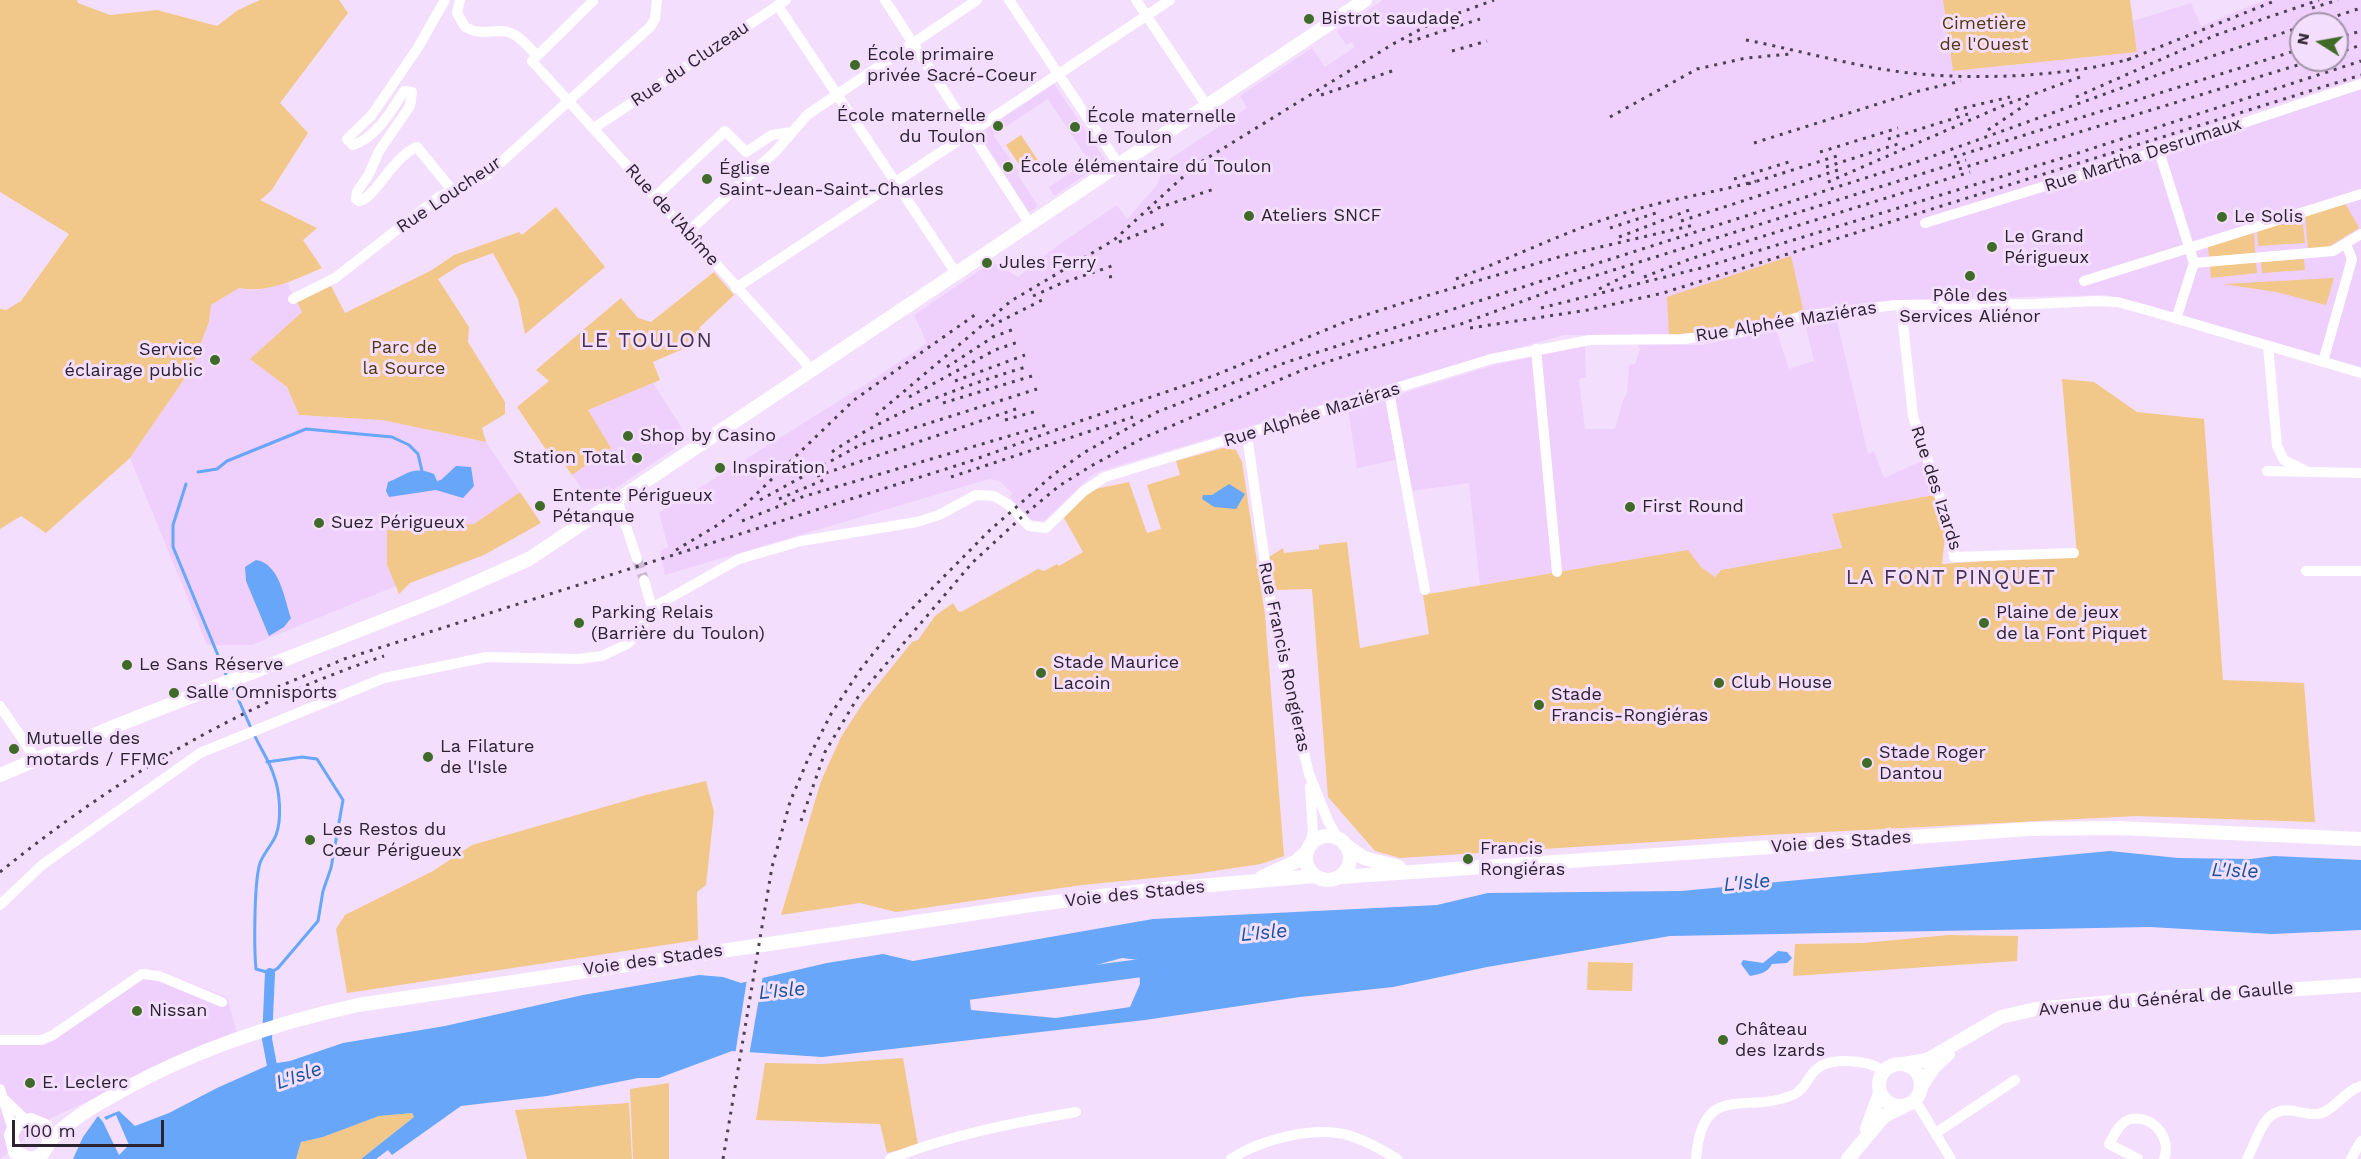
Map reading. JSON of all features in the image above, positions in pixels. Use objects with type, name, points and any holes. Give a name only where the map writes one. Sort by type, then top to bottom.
[{"type":"main road","points":[[0,775],[220,684],[508,570],[529,559],[1365,0]]},
{"type":"main road","name":"Voie des Stades","points":[[1340,877],[2029,829],[2118,828],[2361,839]]},
{"type":"main road","name":"Voie des Stades","points":[[2253,834],[2361,830]]},
{"type":"main road","points":[[1325,835],[1343,842],[1350,852],[1349,866],[1340,877],[1325,880],[1315,876],[1307,865],[1308,849],[1325,835]]},
{"type":"main road","name":"Voie des Stades","points":[[1343,842],[1364,858],[1377,863],[1431,870]]},
{"type":"main road","name":"Voie des Stades","points":[[1242,883],[1277,872],[1297,861],[1308,849]]},
{"type":"main road","name":"Voie des Stades","points":[[50,1141],[62,1127],[84,1111],[183,1060],[256,1032],[349,1006],[1031,905],[1141,891],[1315,876]]},
{"type":"main road","name":"Avenue du Général de Gaulle","points":[[1904,1064],[1927,1060],[2001,1017],[2067,1005],[2361,985]]},
{"type":"main road","name":"Avenue du Général de Gaulle","points":[[1921,1087],[1933,1068],[1976,1031]]},
{"type":"main road","points":[[1848,1159],[1862,1139],[1884,1116],[1909,1103],[1921,1087],[1915,1069],[1904,1064],[1893,1065],[1883,1071],[1879,1082],[1880,1093],[1862,1139]]},
{"type":"main road","points":[[1880,1093],[1890,1103],[1909,1103]]},
{"type":"main road","name":"Voie des Stades","points":[[41,1123],[84,1111]]},
{"type":"main road","points":[[26,1120],[41,1123],[48,1131],[50,1141],[41,1156],[27,1159],[9,1153],[13,1130],[26,1120]]},
{"type":"street","points":[[445,0],[417,49],[371,116],[347,139],[353,145],[360,143],[374,131],[404,91],[411,92],[410,106],[379,151],[356,198],[358,201],[368,199],[392,165],[417,147],[452,190]]},
{"type":"street","name":"Rue de l'Abîme","points":[[459,0],[457,13],[465,27],[480,33],[511,33],[569,102],[805,362],[810,371]]},
{"type":"street","name":"Rue Loucheur","points":[[293,299],[335,278],[415,215],[452,190],[487,175],[650,27],[655,19],[657,0]]},
{"type":"street","points":[[885,0],[1030,224]]},
{"type":"street","points":[[687,232],[807,115],[976,0]]},
{"type":"street","points":[[1009,0],[1119,165]]},
{"type":"street","points":[[1136,0],[1207,106]]},
{"type":"street","points":[[736,288],[1170,0]]},
{"type":"street","points":[[534,58],[593,1]]},
{"type":"street","points":[[782,3],[837,94],[956,273]]},
{"type":"street","name":"Rue du Cluzeau","points":[[594,128],[782,3]]},
{"type":"street","name":"Rue Martha Desrumaux","points":[[1925,223],[2159,151],[2361,84]]},
{"type":"street","points":[[655,197],[725,131],[746,152],[772,135],[792,132]]},
{"type":"street","points":[[2159,151],[2194,263],[2176,319]]},
{"type":"street","points":[[2084,281],[2361,194]]},
{"type":"street","points":[[2194,263],[2333,251],[2361,234]]},
{"type":"street","points":[[2323,362],[2352,259],[2346,244]]},
{"type":"street","name":"Rue Alphée Maziéras","points":[[652,608],[739,559],[801,541],[917,522],[939,515],[976,495],[994,496],[1032,528],[1046,528],[1084,491],[1105,477],[1491,359],[1590,340],[1682,339],[1738,333],[1803,316],[1901,305],[2096,301],[2117,302],[2361,373]]},
{"type":"street","name":"Rue des Izards","points":[[1901,305],[1913,416],[1952,534],[1954,557],[2074,553]]},
{"type":"street","points":[[2268,346],[2277,446],[2284,460],[2306,471]]},
{"type":"street","points":[[1536,349],[1557,572]]},
{"type":"street","points":[[1389,392],[1425,590]]},
{"type":"street","name":"Rue Francis Rongieras","points":[[1247,435],[1268,600],[1309,774],[1329,823],[1343,842]]},
{"type":"street","points":[[2267,471],[2361,472]]},
{"type":"street","points":[[617,499],[637,559]]},
{"type":"street","points":[[2306,571],[2361,571]]},
{"type":"street","points":[[0,906],[42,865],[182,765],[200,753],[245,733],[400,673],[487,657],[578,659],[602,656],[627,644],[640,631],[652,608],[644,580]]},
{"type":"street","points":[[0,706],[36,759]]},
{"type":"street","points":[[1308,849],[1313,832],[1309,774]]},
{"type":"street","points":[[0,1040],[42,1040],[53,1035],[142,974],[159,976],[222,1002]]},
{"type":"street","points":[[1696,1159],[1704,1125],[1719,1108],[1735,1103],[1791,1096],[1802,1089],[1812,1073],[1824,1064],[1868,1063],[1883,1071]]},
{"type":"street","points":[[1936,1133],[2015,1080]]},
{"type":"street","points":[[2247,1159],[2269,1116],[2277,1109],[2285,1108],[2314,1115],[2324,1112],[2361,1086]]},
{"type":"street","points":[[2,1094],[26,1120]]},
{"type":"street","points":[[2,1094],[13,1130]]},
{"type":"street","points":[[1909,1103],[1936,1133],[1951,1159]]},
{"type":"street","points":[[890,1159],[931,1145],[1012,1123],[1076,1112]]},
{"type":"street","points":[[2138,1159],[2109,1144],[2119,1126],[2130,1119],[2147,1121],[2159,1129],[2165,1138],[2167,1151],[2164,1159]]},
{"type":"street","points":[[1231,1159],[1274,1139],[1312,1133],[1349,1135],[1397,1159]]},
{"type":"street","points":[[2351,1159],[2361,1141]]},
{"type":"shaded area","points":[[1383,0],[1943,0],[1953,71],[2137,52],[2133,21],[2191,3],[2201,26],[2265,0],[2361,0],[2361,78],[2018,186],[2361,81],[2361,367],[2106,295],[1901,300],[1804,313],[1790,256],[1669,335],[1564,335],[1432,372],[1100,471],[1091,476],[1045,520],[1031,520],[1010,497],[1012,493],[1000,481],[989,479],[665,575],[660,551],[668,547],[659,513],[863,386],[927,343],[914,315],[992,262],[1018,277],[1057,246],[1117,205],[1127,219],[1157,185],[1162,172],[1169,169],[1167,161],[1247,108],[1240,96],[1312,48],[1325,67],[1355,47],[1352,42],[1346,45],[1337,31]]},
{"type":"shaded area","points":[[1054,84],[1106,161],[1054,196],[1049,187],[1089,161],[1048,99],[993,135],[1020,173],[1018,175],[1038,206],[1029,212],[979,134]]},
{"type":"shaded area","points":[[287,283],[302,312],[250,359],[287,387],[299,415],[381,420],[486,442],[520,492],[474,524],[387,530],[387,565],[396,586],[252,645],[207,645],[130,458],[191,369],[209,322],[211,305],[239,288],[253,291]]},
{"type":"shaded area","points":[[1836,317],[1868,454],[1874,451],[1884,478],[1924,460],[1934,495],[1832,514],[1842,548],[1721,570],[1715,577],[1701,567],[1687,551],[1480,585],[1469,483],[1411,491],[1405,458],[1357,468],[1348,410],[1498,364],[1585,346],[1586,377],[1579,379],[1585,429],[1615,429],[1627,393],[1629,365],[1635,364],[1640,349],[1638,345],[1702,345],[1776,329],[1789,369],[1814,361],[1805,323]]},
{"type":"shaded area","points":[[653,383],[689,439],[592,504],[572,475],[611,448],[587,410]]},
{"type":"shaded area","points":[[152,969],[227,997],[237,1033],[51,1118],[0,1159],[0,1035],[42,1039]]},
{"type":"green space","points":[[0,0],[77,0],[78,3],[110,15],[157,10],[217,26],[238,10],[260,0],[339,0],[348,13],[280,103],[308,133],[271,191],[260,200],[317,228],[303,240],[322,268],[271,287],[239,288],[211,305],[209,322],[191,369],[130,458],[46,533],[21,516],[0,529],[0,309],[6,310],[21,301],[69,234],[0,192]]},
{"type":"green space","name":"Cimetière de l'Ouest","points":[[1943,0],[2130,0],[2137,52],[1953,71]]},
{"type":"green space","points":[[1021,135],[1039,162],[1024,172],[1006,145]]},
{"type":"green space","points":[[2345,203],[2359,228],[2328,247],[2308,249],[2305,216]]},
{"type":"green space","name":"Parc de la Source","points":[[556,207],[605,267],[525,334],[518,299],[493,253],[460,265],[438,279],[469,327],[468,342],[505,402],[505,414],[482,428],[486,442],[382,420],[299,415],[287,387],[250,359],[302,312],[297,302],[331,286],[345,313],[432,270],[454,255],[519,232],[522,235]]},
{"type":"green space","points":[[2302,216],[2305,243],[2258,246],[2257,231]]},
{"type":"green space","points":[[2254,231],[2255,254],[2209,257],[2208,246]]},
{"type":"green space","points":[[1791,256],[1804,313],[1738,329],[1669,335],[1667,297]]},
{"type":"green space","points":[[2304,259],[2305,270],[2262,273],[2261,262]]},
{"type":"green space","points":[[2256,262],[2257,273],[2211,278],[2210,266]]},
{"type":"green space","points":[[714,272],[734,295],[699,328],[708,338],[653,362],[660,380],[588,410],[611,448],[572,475],[559,457],[549,454],[517,407],[549,381],[536,370],[621,298],[638,318],[651,322]]},
{"type":"green space","points":[[2334,278],[2326,305],[2276,292],[2223,284]]},
{"type":"green space","points":[[2062,379],[2094,382],[2137,412],[2204,419],[2223,680],[2304,683],[2315,822],[2137,816],[1766,835],[1400,858],[1375,851],[1328,797],[1312,589],[1274,590],[1269,557],[1283,548],[1284,553],[1319,549],[1319,545],[1347,542],[1360,648],[1429,634],[1423,595],[1688,550],[1701,567],[1715,577],[1721,570],[1842,548],[1832,514],[1934,495],[1946,529],[1942,564],[2077,555]]},
{"type":"green space","name":"Stade Maurice Lacoin","points":[[1223,448],[1236,450],[1242,462],[1265,615],[1284,856],[1261,864],[1194,874],[1082,885],[896,912],[860,903],[781,915],[821,781],[841,737],[863,703],[912,642],[918,640],[935,616],[953,603],[961,612],[1038,569],[1044,571],[1057,564],[1059,566],[1083,552],[1064,518],[1090,490],[1129,482],[1147,533],[1161,529],[1147,485],[1180,475],[1176,461]]},
{"type":"green space","points":[[520,492],[541,523],[484,555],[410,583],[399,594],[387,565],[387,530],[474,524]]},
{"type":"green space","points":[[706,781],[714,812],[706,885],[697,892],[698,940],[347,993],[336,929],[345,915],[433,871],[472,845],[646,795]]},
{"type":"green space","points":[[1948,935],[2018,936],[2017,961],[1793,976],[1795,944],[1863,943]]},
{"type":"green space","points":[[1588,962],[1633,963],[1632,991],[1587,990]]},
{"type":"green space","points":[[903,1058],[918,1145],[887,1153],[880,1124],[756,1120],[765,1063],[822,1064]]},
{"type":"green space","points":[[669,1083],[669,1159],[633,1159],[630,1089]]},
{"type":"green space","points":[[629,1103],[632,1159],[527,1159],[515,1110]]},
{"type":"green space","points":[[412,1113],[414,1117],[361,1159],[296,1159],[301,1142],[323,1137],[379,1116]]},
{"type":"water","points":[[456,466],[471,467],[474,486],[463,498],[436,490],[389,497],[386,491],[388,482],[410,472],[427,471],[434,474],[437,481]]},
{"type":"water","points":[[1229,484],[1245,494],[1236,509],[1214,507],[1202,499],[1203,495],[1212,495]]},
{"type":"water","points":[[256,560],[271,568],[276,575],[291,618],[284,627],[269,636],[246,581],[245,567]]},
{"type":"water","points":[[2110,851],[2178,858],[2251,859],[2274,856],[2361,860],[2361,930],[2272,934],[2150,927],[1670,936],[1487,967],[1393,987],[1300,997],[1145,1020],[822,1057],[732,1051],[659,1078],[638,1078],[547,1096],[461,1106],[392,1155],[388,1150],[376,1159],[361,1159],[414,1117],[412,1113],[379,1116],[323,1137],[301,1142],[296,1159],[73,1159],[83,1137],[98,1116],[119,1155],[129,1145],[116,1115],[106,1120],[104,1117],[119,1111],[135,1126],[169,1113],[271,1064],[290,1061],[343,1043],[445,1026],[583,995],[699,975],[723,977],[741,983],[827,963],[883,954],[913,961],[1153,919],[1437,905],[1488,893],[1681,891]],"holes":[[[1122,958],[1139,960],[1140,984],[1130,1007],[1056,1018],[971,1010],[968,984],[1074,971]]]},
{"type":"water","points":[[1778,951],[1787,952],[1792,958],[1787,963],[1772,964],[1760,974],[1750,976],[1741,964],[1743,960],[1763,963]]},
{"type":"pier","points":[[763,975],[749,1056],[735,1055],[747,979]]},
{"type":"waterway","points":[[198,472],[217,469],[227,461],[306,429],[392,437],[409,445],[418,454],[422,471]]},
{"type":"waterway","points":[[186,484],[173,525],[173,547],[227,677]]},
{"type":"waterway","points":[[232,685],[251,728]]},
{"type":"waterway","points":[[254,734],[267,760],[270,766],[272,771],[280,806],[276,835],[260,863],[256,899],[256,969],[270,973],[278,968],[318,921],[323,891],[331,868],[343,800],[317,759],[302,757],[267,762]]},
{"type":"waterway","name":"L'Isle","points":[[944,994],[1164,965]]},
{"type":"waterway","points":[[270,973],[267,1039],[274,1076]]},
{"type":"tunnel","points":[[637,559],[644,580]]},
{"type":"railway","points":[[876,415],[1011,301],[1114,240],[1196,165],[1393,44],[1432,23],[1494,0]]},
{"type":"railway","points":[[2127,60],[2277,0]]},
{"type":"railway","points":[[2076,97],[2216,35],[2319,0]]},
{"type":"railway","points":[[2312,8],[2338,0]]},
{"type":"railway","points":[[2349,12],[2361,8]]},
{"type":"railway","points":[[1409,42],[1480,19]]},
{"type":"railway","points":[[723,1159],[772,867],[790,802],[808,759],[831,714],[860,670],[896,625],[989,531],[1054,474],[1085,452],[1157,412],[1287,362],[1922,160],[2188,64],[2289,31]]},
{"type":"railway","points":[[2349,34],[2361,31]]},
{"type":"railway","points":[[1746,40],[1898,72],[1945,76],[2056,73],[2133,58]]},
{"type":"railway","points":[[1452,51],[1487,41]]},
{"type":"railway","points":[[2349,49],[2361,45]]},
{"type":"railway","points":[[1954,157],[2289,53]]},
{"type":"railway","points":[[1610,117],[1697,69],[1746,58],[1791,54]]},
{"type":"railway","points":[[1541,308],[1705,267],[2072,155],[2361,61]]},
{"type":"railway","points":[[1959,169],[2289,68]]},
{"type":"railway","points":[[1321,95],[1395,70]]},
{"type":"railway","points":[[1470,328],[1588,310],[1663,293],[2361,75]]},
{"type":"railway","points":[[1828,182],[2007,104],[2080,77]]},
{"type":"railway","points":[[1754,143],[1919,91],[1961,81]]},
{"type":"railway","points":[[1955,110],[2010,97]]},
{"type":"railway","points":[[1988,130],[2031,101]]},
{"type":"railway","points":[[1888,139],[1968,114]]},
{"type":"railway","points":[[1820,152],[1898,128]]},
{"type":"railway","points":[[1826,167],[1901,143]]},
{"type":"railway","points":[[1748,184],[1837,156]]},
{"type":"railway","points":[[801,821],[825,752],[858,697],[972,563],[1059,486],[1091,466],[1143,438],[1305,369],[1461,324],[1572,283],[1966,160]]},
{"type":"railway","points":[[1734,179],[1792,161]]},
{"type":"railway","points":[[1681,221],[1838,170]]},
{"type":"railway","points":[[1644,277],[1690,259],[1970,172]]},
{"type":"railway","points":[[1456,279],[1605,219],[1659,203],[1756,181]]},
{"type":"railway","points":[[1150,213],[1158,208],[1217,188]]},
{"type":"railway","points":[[1619,237],[1692,209]]},
{"type":"railway","points":[[1610,228],[1656,213]]},
{"type":"railway","points":[[1119,242],[1166,223]]},
{"type":"railway","points":[[261,694],[344,659],[968,462],[1213,376],[1350,320],[1562,256],[1694,225]]},
{"type":"railway","points":[[1033,296],[1062,283],[1112,266]]},
{"type":"railway","points":[[1599,289],[1639,269]]},
{"type":"railway","points":[[1109,277],[1115,276]]},
{"type":"railway","points":[[991,326],[1044,299]]},
{"type":"railway","points":[[676,550],[745,505],[854,400],[979,312]]},
{"type":"railway","points":[[947,367],[993,337],[1017,328]]},
{"type":"railway","points":[[909,397],[995,350],[1021,341]]},
{"type":"railway","points":[[955,381],[1025,355]]},
{"type":"railway","points":[[832,452],[878,424],[927,401],[1029,366]]},
{"type":"railway","points":[[943,403],[1032,376]]},
{"type":"railway","points":[[760,500],[860,445],[1037,389]]},
{"type":"railway","points":[[817,476],[1016,409]]},
{"type":"railway","points":[[1005,420],[1037,411]]},
{"type":"railway","points":[[951,477],[1133,417]]},
{"type":"railway","points":[[742,521],[802,497],[1050,424]]},
{"type":"railway","points":[[779,499],[828,478]]},
{"type":"railway","points":[[0,872],[89,805],[182,746],[280,697],[384,656]]},
{"type":"place","name":"Bistrot saudade","points":[[1309,19]]},
{"type":"place","name":"École primaire privée Sacré-Coeur","points":[[855,65]]},
{"type":"place","name":"École maternelle du Toulon","points":[[998,126]]},
{"type":"place","name":"École maternelle Le Toulon","points":[[1075,127]]},
{"type":"place","name":"École élémentaire du Toulon","points":[[1008,167]]},
{"type":"place","name":"Église Saint-Jean-Saint-Charles","points":[[707,179]]},
{"type":"place","name":"Ateliers SNCF","points":[[1249,216]]},
{"type":"place","name":"Le Solis","points":[[2222,217]]},
{"type":"place","name":"Le Grand Périgueux","points":[[1992,247]]},
{"type":"place","name":"Jules Ferry","points":[[987,263]]},
{"type":"place","name":"Pôle des Services Aliénor","points":[[1970,276]]},
{"type":"place","name":"Service éclairage public","points":[[215,360]]},
{"type":"place","name":"Shop by Casino","points":[[628,436]]},
{"type":"place","name":"Station Total","points":[[637,458]]},
{"type":"place","name":"Inspiration","points":[[720,468]]},
{"type":"place","name":"Entente Périgueux Pétanque","points":[[540,506]]},
{"type":"place","name":"First Round","points":[[1630,507]]},
{"type":"place","name":"Suez Périgueux","points":[[319,523]]},
{"type":"place","name":"Parking Relais (Barrière du Toulon)","points":[[579,623]]},
{"type":"place","name":"Plaine de jeux de la Font Piquet","points":[[1984,623]]},
{"type":"place","name":"Le Sans Réserve","points":[[127,665]]},
{"type":"place","name":"Stade Maurice Lacoin","points":[[1041,673]]},
{"type":"place","name":"Club House","points":[[1719,683]]},
{"type":"place","name":"Salle Omnisports","points":[[174,693]]},
{"type":"place","name":"Stade Francis-Rongiéras","points":[[1539,705]]},
{"type":"place","name":"Mutuelle des motards / FFMC","points":[[14,749]]},
{"type":"place","name":"La Filature de l'Isle","points":[[428,757]]},
{"type":"place","name":"Stade Roger Dantou","points":[[1867,763]]},
{"type":"place","name":"Les Restos du Cœur Périgueux","points":[[310,840]]},
{"type":"place","name":"Francis Rongiéras","points":[[1468,859]]},
{"type":"place","name":"Nissan","points":[[137,1011]]},
{"type":"place","name":"Château des Izards","points":[[1723,1040]]},
{"type":"place","name":"E. Leclerc","points":[[30,1083]]},
{"type":"district","name":"LE TOULON","points":[[647,341]]},
{"type":"district","name":"LA FONT PINQUET","points":[[1951,578]]}]
